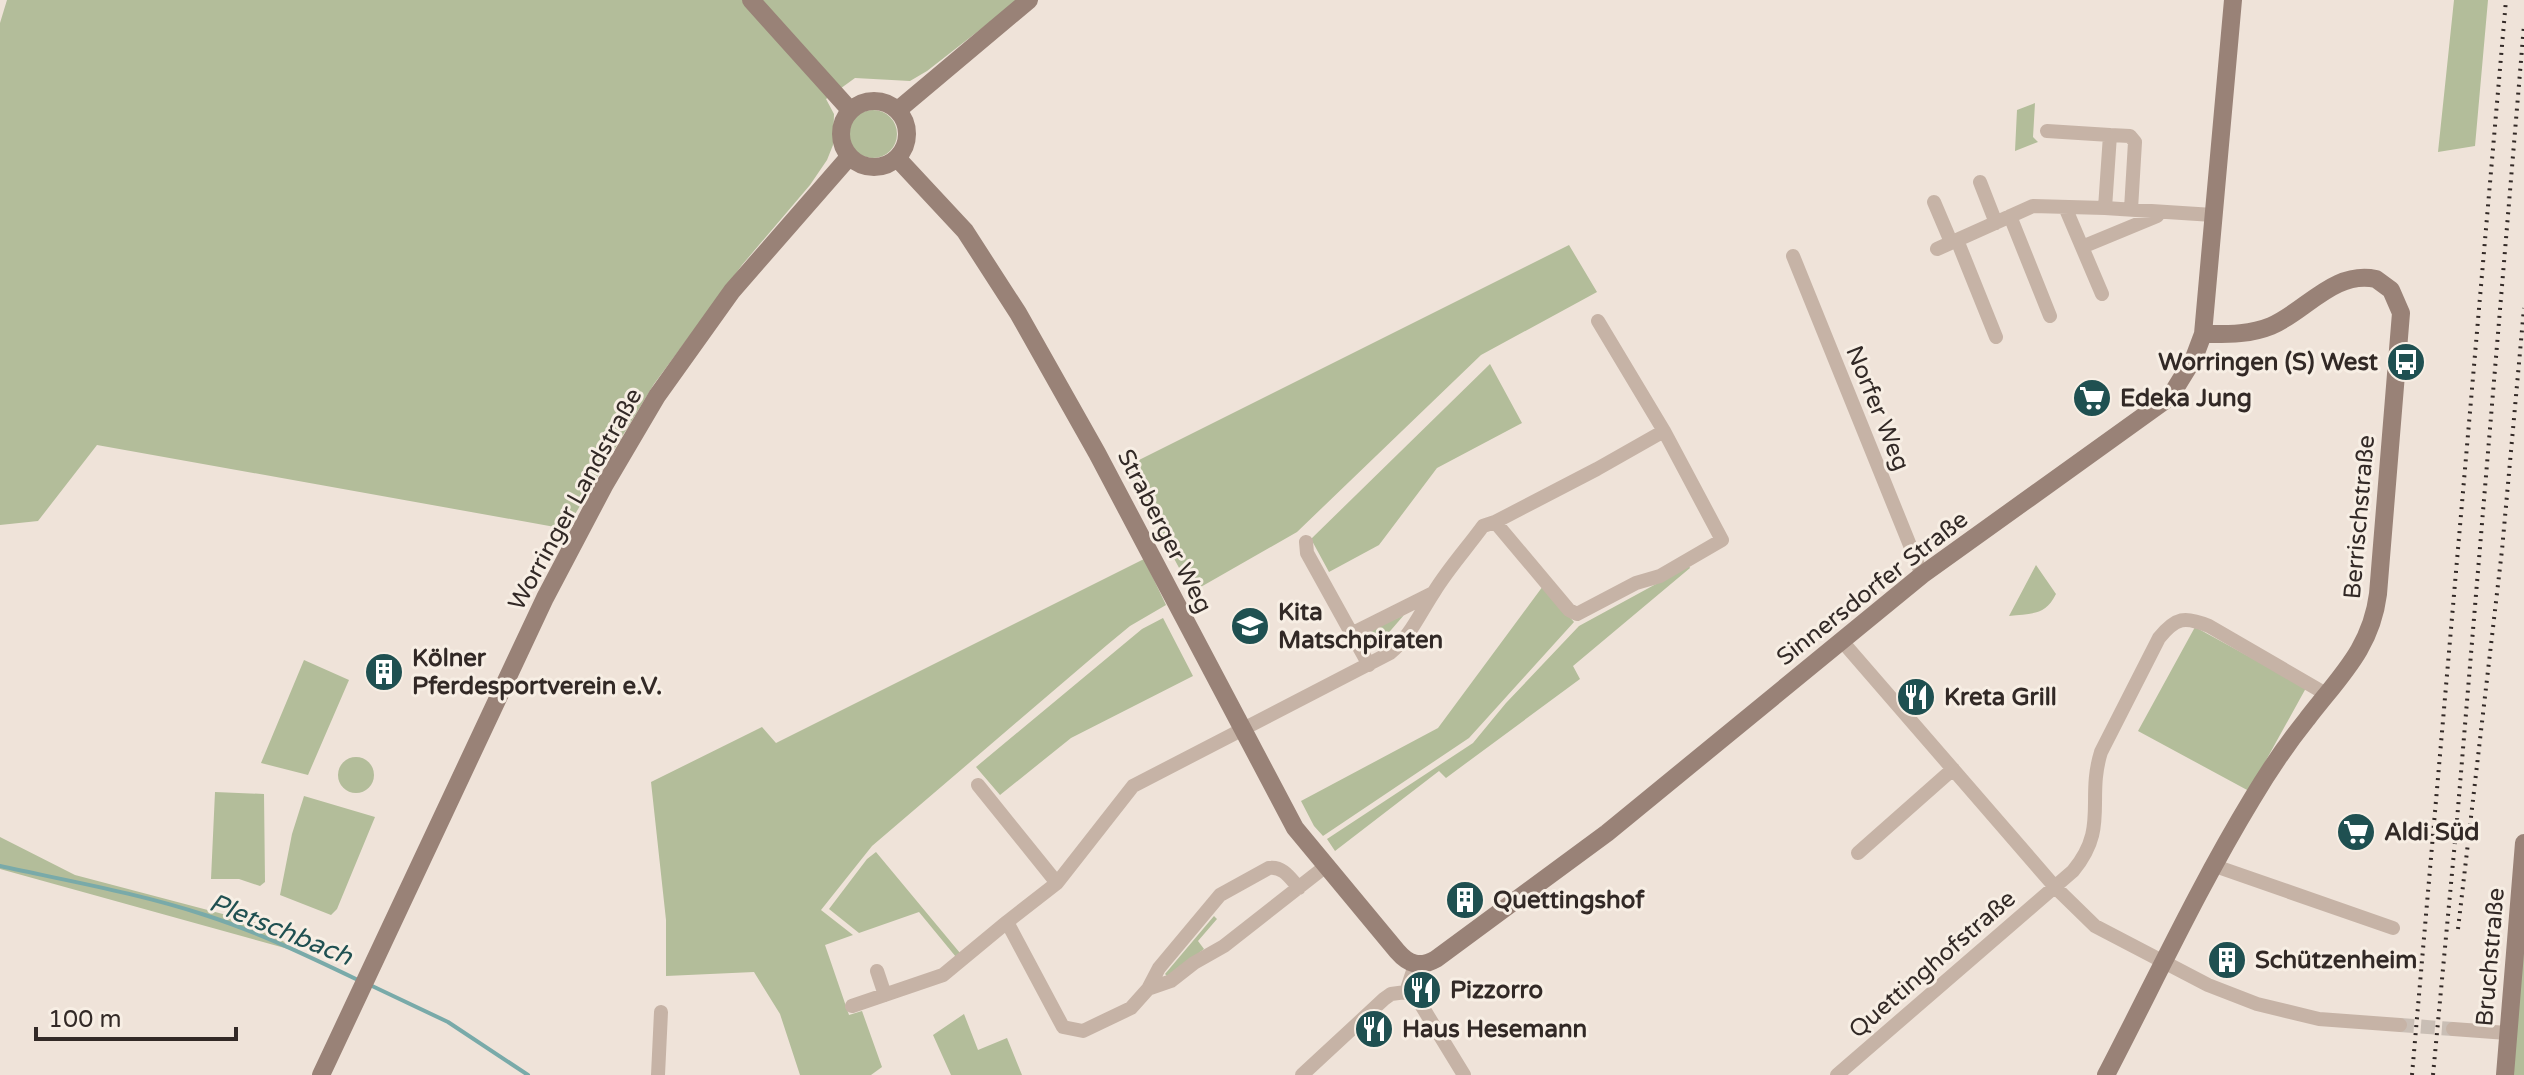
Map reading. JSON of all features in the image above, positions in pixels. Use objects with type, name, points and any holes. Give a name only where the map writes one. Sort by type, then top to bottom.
[{"type":"street","points":[[751,0],[850,110]]},
{"type":"street","points":[[898,110],[1029,0]]},
{"type":"street","name":"Sinnersdorfer Straße","points":[[1415,965],[1436,959],[1563,867],[1922,575],[2170,397],[2194,358],[2203,334],[2233,0]]},
{"type":"street","points":[[874,100],[898,110],[907,129],[903,150],[897,158],[888,164],[868,167],[849,157],[840,138],[844,118],[850,110],[861,102],[874,100]]},
{"type":"street","points":[[2047,131],[2130,136],[2135,142],[2131,209]]},
{"type":"street","points":[[2105,208],[2110,135]]},
{"type":"street","name":"Worringer Landstraße","points":[[321,1075],[545,598],[604,486],[657,396],[732,291],[849,157]]},
{"type":"street","name":"Straberger Weg","points":[[897,158],[965,231],[1018,313],[1097,453],[1295,828],[1397,951],[1415,965]]},
{"type":"street","points":[[1980,182],[2003,220],[2050,316]]},
{"type":"street","points":[[1934,202],[1949,244],[1996,337]]},
{"type":"street","points":[[1949,244],[2033,206],[2213,215]]},
{"type":"street","points":[[2065,207],[2102,294]]},
{"type":"street","points":[[2082,247],[2157,216],[2160,211]]},
{"type":"street","name":"Norfer Weg","points":[[1793,256],[1922,575]]},
{"type":"street","name":"Berrischstraße","points":[[2106,1075],[2252,799],[2297,732],[2355,658],[2371,629],[2375,613],[2401,313],[2391,290],[2376,279],[2350,278],[2271,325],[2251,332],[2203,334]]},
{"type":"street","points":[[1495,522],[1569,610],[1577,614],[1636,583],[1660,576],[1722,540],[1664,431],[1598,321]]},
{"type":"street","points":[[852,1006],[943,975],[1057,883],[1133,786],[1369,665],[1398,647],[1433,593],[1483,526],[1597,469],[1664,431]]},
{"type":"street","points":[[1306,542],[1307,553],[1369,665]]},
{"type":"street","points":[[1351,634],[1433,593]]},
{"type":"street","name":"Quettinghofstraße","points":[[1837,1075],[2079,864],[2093,842],[2096,768],[2101,752],[2159,638],[2169,625],[2181,620],[2193,620],[2209,626],[2326,694]]},
{"type":"street","points":[[1841,640],[2055,887],[2095,926],[2232,995],[2290,1014],[2400,1025]]},
{"type":"street","points":[[1858,853],[1953,769]]},
{"type":"street","points":[[978,785],[1057,883]]},
{"type":"street","name":"Bruchstraße","points":[[2505,1075],[2524,843]]},
{"type":"street","points":[[1148,989],[1171,981],[1224,946],[1326,866]]},
{"type":"street","points":[[2215,866],[2393,928]]},
{"type":"street","points":[[1007,922],[1063,1027],[1083,1031],[1131,1008],[1148,989],[1159,968],[1220,895],[1269,868],[1277,867],[1299,888]]},
{"type":"street","points":[[1406,992],[1415,965]]},
{"type":"street","points":[[877,971],[885,995]]},
{"type":"street","points":[[1302,1075],[1384,999],[1391,994],[1406,992],[1420,1003],[1464,1075]]},
{"type":"street","points":[[658,1075],[661,1012]]},
{"type":"street","points":[[2453,1029],[2507,1033]]},
{"type":"green space","points":[[7,0],[1018,0],[910,81],[855,78],[826,99],[834,114],[833,145],[827,160],[810,185],[742,265],[654,384],[566,529],[97,445],[38,521],[0,525],[0,23]]},
{"type":"green space","points":[[2454,0],[2488,0],[2475,146],[2438,152]]},
{"type":"green space","points":[[2035,103],[2033,137],[2038,142],[2015,151],[2017,110]]},
{"type":"green space","points":[[873,110],[890,117],[897,134],[890,151],[873,158],[856,151],[849,134],[856,117]]},
{"type":"green space","points":[[1569,245],[1597,292],[1481,355],[1297,532],[1192,592],[1125,467]]},
{"type":"green space","points":[[1490,364],[1522,423],[1437,468],[1379,545],[1329,572],[1311,539]]},
{"type":"green space","points":[[1144,559],[1166,605],[1130,626],[872,846],[821,910],[853,935],[825,945],[849,1015],[862,1011],[882,1067],[871,1075],[800,1075],[780,1014],[754,972],[666,976],[666,920],[651,782],[762,727],[776,743]]},
{"type":"green space","points":[[2036,565],[2056,594],[2042,610],[2009,616]]},
{"type":"green space","points":[[1689,566],[1573,666],[1580,679],[1446,778],[1439,771],[1335,851],[1327,839],[1473,743],[1506,703],[1579,626]]},
{"type":"green space","points":[[1543,586],[1574,622],[1469,738],[1323,836],[1301,801],[1438,728]]},
{"type":"green space","points":[[1404,615],[1385,637],[1368,649],[1363,639],[1365,633]]},
{"type":"green space","points":[[1163,618],[1193,676],[1071,738],[1000,795],[976,767],[1142,629]]},
{"type":"green space","points":[[2195,627],[2306,688],[2249,791],[2138,731]]},
{"type":"green space","points":[[304,660],[349,680],[308,775],[261,763]]},
{"type":"green space","points":[[356,757],[369,762],[374,775],[369,788],[356,793],[343,788],[338,775],[343,762]]},
{"type":"green space","points":[[215,792],[264,794],[265,882],[260,886],[239,879],[211,879]]},
{"type":"green space","points":[[304,796],[375,817],[337,909],[331,915],[280,895],[292,834]]},
{"type":"green space","points":[[0,837],[75,875],[268,926],[292,950],[0,869]]},
{"type":"green space","points":[[876,852],[960,953],[956,957],[919,912],[859,933],[829,909],[867,859]]},
{"type":"green space","points":[[1214,916],[1217,919],[1198,941],[1204,949],[1168,977],[1165,974]]},
{"type":"green space","points":[[2524,932],[2524,1075],[2514,1075],[2514,1028]]},
{"type":"green space","points":[[964,1014],[978,1050],[1007,1038],[1022,1075],[951,1075],[933,1035]]},
{"type":"waterway","name":"Pletschbach","points":[[0,866],[180,907],[264,937],[358,980]]},
{"type":"waterway","name":"Pletschbach","points":[[370,985],[448,1022],[528,1075]]},
{"type":"tunnel","points":[[2400,1025],[2453,1029]]},
{"type":"railway","points":[[2412,1075],[2506,0]]},
{"type":"railway","points":[[2433,1075],[2524,25]]},
{"type":"railway","points":[[2458,929],[2502,550],[2524,308]]},
{"type":"place","name":"Worringen (S) West","points":[[2406,362]]},
{"type":"place","name":"Edeka Jung","points":[[2092,398]]},
{"type":"place","name":"Kita Matschpiraten","points":[[1250,626]]},
{"type":"place","name":"Kölner Pferdesportverein e.V.","points":[[384,672]]},
{"type":"place","name":"Kreta Grill","points":[[1916,697]]},
{"type":"place","name":"Aldi Süd","points":[[2356,832]]},
{"type":"place","name":"Quettingshof","points":[[1465,900]]},
{"type":"place","name":"Schützenheim","points":[[2227,960]]},
{"type":"place","name":"Pizzorro","points":[[1422,990]]},
{"type":"place","name":"Haus Hesemann","points":[[1374,1029]]}]
